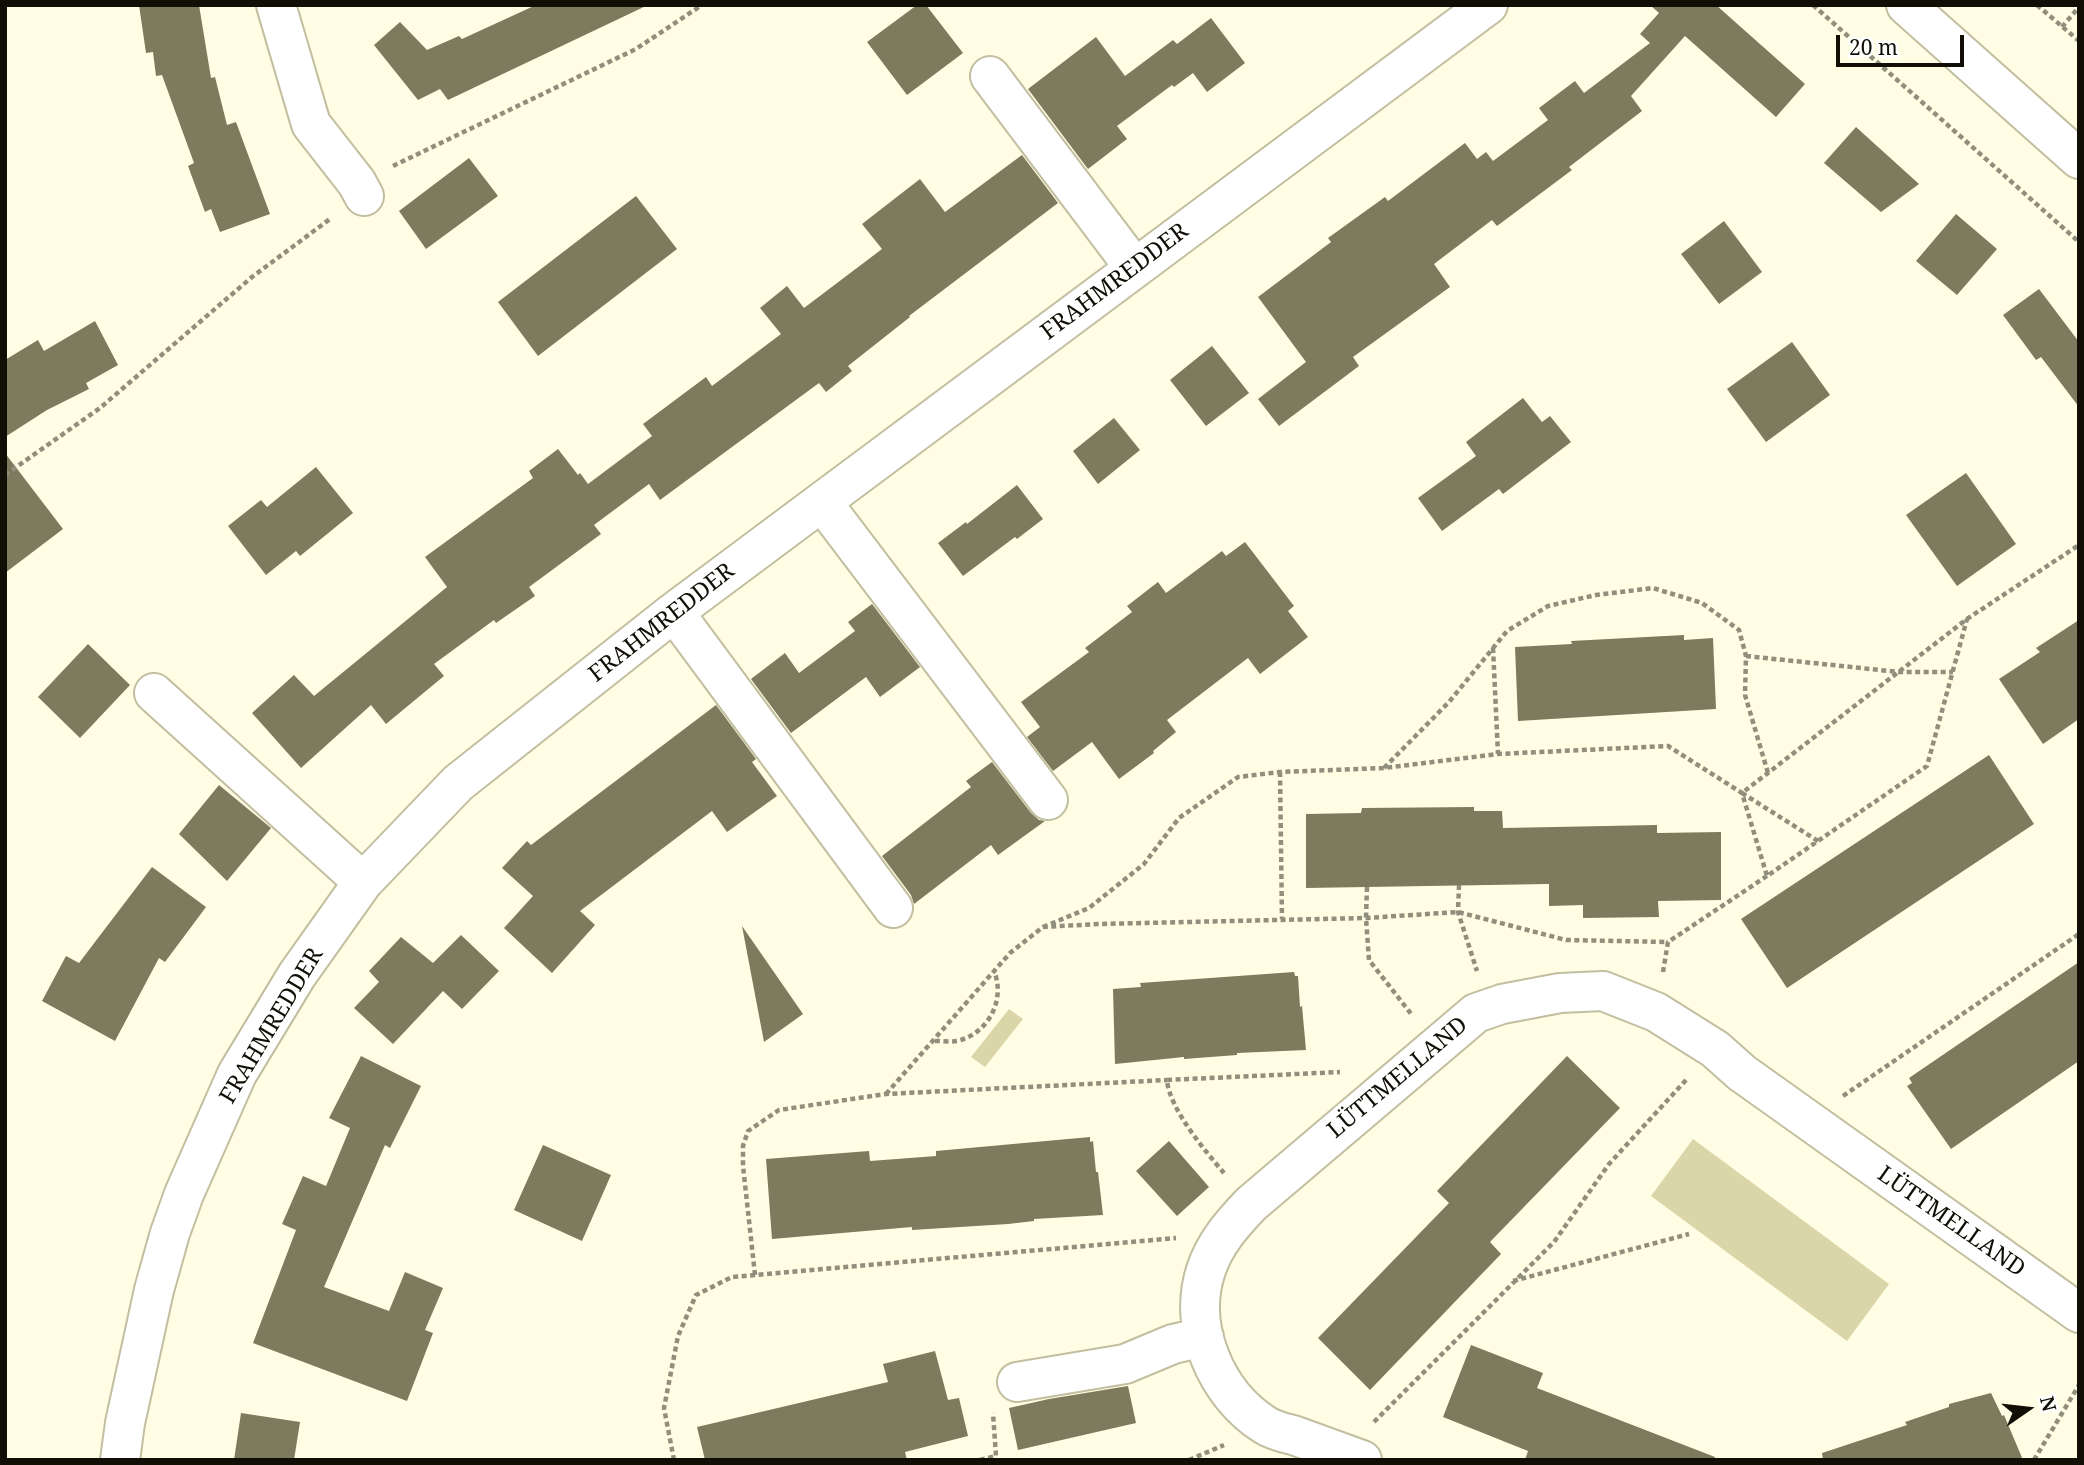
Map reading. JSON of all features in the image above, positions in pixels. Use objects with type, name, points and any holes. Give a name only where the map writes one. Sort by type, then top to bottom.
[{"type":"street","points":[[276,5],[311,124],[364,196]]},
{"type":"street","name":"FRAHMREDDER","points":[[120,1460],[125,1423],[154,1290],[184,1194],[237,1074],[298,975],[363,882],[458,783],[674,612],[1488,5]]},
{"type":"street","points":[[1906,5],[2079,159]]},
{"type":"street","points":[[990,76],[1134,267]]},
{"type":"street","points":[[822,502],[1048,800]]},
{"type":"street","points":[[674,612],[893,908]]},
{"type":"street","points":[[154,693],[363,882]]},
{"type":"street","name":"LÜTTMELLAND","points":[[1352,1456],[1267,1427],[1239,1405],[1217,1377],[1204,1337],[1200,1308],[1206,1271],[1223,1234],[1251,1203],[1476,1013],[1502,1004],[1560,993],[1602,990],[1656,1012],[1716,1049],[1742,1073],[2079,1313]]},
{"type":"street","points":[[1017,1382],[1125,1364],[1173,1344],[1204,1337]]},
{"type":"path","points":[[1813,5],[2079,242]]},
{"type":"path","points":[[2037,5],[2079,41]]},
{"type":"path","points":[[2062,27],[2079,7]]},
{"type":"path","points":[[1742,793],[1967,619],[2079,545]]},
{"type":"path","points":[[1384,768],[1449,702],[1507,631],[1548,607],[1596,594],[1653,588],[1702,603],[1739,630],[1746,656],[1745,695],[1768,773]]},
{"type":"path","points":[[1043,927],[1366,918],[1458,912],[1566,940],[1668,942],[1927,766],[1967,619]]},
{"type":"path","points":[[1493,648],[1497,754]]},
{"type":"path","points":[[1746,656],[1899,672],[1953,672]]},
{"type":"path","points":[[886,1094],[1010,953],[1043,927],[1089,908],[1144,863],[1180,818],[1238,777],[1280,772],[1384,768],[1497,754],[1668,746],[1818,841]]},
{"type":"path","points":[[1280,772],[1282,919]]},
{"type":"path","points":[[1742,793],[1767,876]]},
{"type":"path","points":[[1459,885],[1458,912],[1479,980],[1502,1004]]},
{"type":"path","points":[[1367,887],[1366,918],[1370,960],[1436,1045]]},
{"type":"path","points":[[1809,1121],[2079,934]]},
{"type":"path","points":[[1656,1012],[1668,942]]},
{"type":"path","points":[[934,1041],[954,1042],[981,1030],[996,1005],[998,991],[995,971]]},
{"type":"path","points":[[1352,1456],[1513,1282],[1554,1242],[1609,1164],[1716,1049]]},
{"type":"path","points":[[755,1275],[743,1146],[748,1131],[779,1110],[886,1094],[1341,1072]]},
{"type":"path","points":[[1167,1080],[1168,1092],[1201,1147],[1251,1203]]},
{"type":"path","points":[[674,1460],[664,1408],[678,1336],[696,1295],[732,1277],[1223,1234]]},
{"type":"path","points":[[1513,1282],[1689,1234]]},
{"type":"path","points":[[980,1460],[996,1458],[991,1415],[1017,1382]]},
{"type":"path","points":[[2034,1460],[2079,1385]]},
{"type":"shaded area","points":[[1009,1009],[1023,1019],[985,1067],[971,1057]]},
{"type":"shaded area","points":[[1693,1139],[1889,1284],[1847,1341],[1651,1196]]},
{"type":"building","points":[[139,5],[199,5],[211,78],[215,77],[227,125],[236,122],[270,214],[220,232],[211,209],[205,212],[188,166],[194,163],[162,75],[156,76],[153,52],[146,53]]},
{"type":"building","points":[[536,5],[648,5],[448,100],[440,89],[418,100],[374,45],[400,22],[427,50],[459,36],[462,39]]},
{"type":"building","points":[[917,5],[926,5],[963,53],[907,95],[867,42]]},
{"type":"building","points":[[1650,5],[1716,5],[1805,84],[1776,117],[1685,36],[1631,96],[1642,111],[1569,167],[1572,170],[1497,226],[1492,220],[1434,264],[1450,287],[1353,357],[1359,366],[1279,426],[1258,399],[1306,362],[1258,297],[1331,242],[1328,238],[1385,197],[1388,201],[1465,143],[1477,159],[1486,152],[1493,161],[1548,120],[1539,108],[1575,81],[1584,93],[1650,43],[1640,34],[1659,13]]},
{"type":"building","points":[[1211,18],[1245,63],[1207,92],[1193,73],[1174,87],[1172,85],[1117,126],[1127,139],[1088,169],[1028,89],[1096,37],[1125,76],[1173,40],[1177,44]]},
{"type":"building","points":[[1856,127],[1919,184],[1881,212],[1824,163]]},
{"type":"building","points":[[1022,155],[1058,203],[909,316],[848,366],[852,371],[826,392],[819,383],[660,500],[649,484],[594,525],[601,534],[529,587],[535,596],[496,623],[494,620],[434,664],[444,676],[386,724],[371,705],[301,768],[252,713],[294,675],[314,696],[447,587],[425,557],[533,478],[529,471],[558,449],[588,484],[652,436],[643,424],[706,377],[712,386],[781,334],[760,308],[787,286],[804,308],[882,249],[862,224],[920,179],[945,212]]},
{"type":"building","points":[[469,158],[498,196],[426,249],[399,211]]},
{"type":"building","points":[[636,196],[677,249],[538,356],[498,302]]},
{"type":"building","points":[[1956,214],[1997,249],[1957,295],[1916,261]]},
{"type":"building","points":[[1724,221],[1762,272],[1719,304],[1681,254]]},
{"type":"building","points":[[2039,289],[2079,342],[2079,407],[2041,357],[2036,360],[2003,315]]},
{"type":"building","points":[[95,321],[118,365],[86,383],[89,389],[47,410],[5,437],[5,360],[38,340],[44,351]]},
{"type":"building","points":[[1792,342],[1830,395],[1766,442],[1727,389]]},
{"type":"building","points":[[1212,346],[1249,393],[1206,426],[1170,380]]},
{"type":"building","points":[[1523,398],[1542,422],[1550,416],[1571,442],[1503,494],[1499,489],[1442,531],[1418,498],[1476,456],[1466,442]]},
{"type":"building","points":[[1114,418],[1140,450],[1098,484],[1073,451]]},
{"type":"building","points":[[5,453],[63,529],[5,573]]},
{"type":"building","points":[[316,467],[353,513],[300,556],[296,551],[266,575],[228,526],[261,500],[267,507]]},
{"type":"building","points":[[1966,473],[2016,544],[1957,586],[1906,515]]},
{"type":"building","points":[[1017,485],[1043,519],[963,576],[938,543]]},
{"type":"building","points":[[1245,542],[1294,606],[1288,611],[1308,637],[1260,674],[1248,658],[1167,720],[1176,732],[1153,751],[1154,753],[1119,779],[1092,742],[1053,771],[1027,737],[1040,727],[1021,702],[1089,652],[1085,648],[1132,612],[1127,606],[1158,582],[1166,593],[1222,551],[1226,556]]},
{"type":"building","points":[[872,604],[920,667],[880,697],[866,677],[791,733],[751,679],[785,653],[799,673],[855,631],[848,622]]},
{"type":"building","points":[[2079,620],[2079,719],[2043,744],[1999,679],[2040,652],[2036,648]]},
{"type":"building","points":[[1684,635],[1684,640],[1713,638],[1716,709],[1518,721],[1515,647]]},
{"type":"building","points":[[88,644],[130,685],[80,738],[38,697]]},
{"type":"building","points":[[716,705],[756,759],[752,762],[777,796],[727,832],[712,811],[580,911],[595,925],[552,973],[504,928],[533,896],[502,868],[527,841],[531,845]]},
{"type":"building","points":[[1989,755],[2034,824],[1787,988],[1741,919]]},
{"type":"building","points":[[992,762],[1031,813],[1039,820],[1045,821],[998,855],[991,845],[914,904],[911,895],[882,856],[971,787],[966,781]]},
{"type":"building","points":[[219,785],[271,828],[227,881],[179,834]]},
{"type":"building","points":[[1474,807],[1474,811],[1502,811],[1503,828],[1657,825],[1657,833],[1721,832],[1721,900],[1658,901],[1659,917],[1583,918],[1583,905],[1549,906],[1549,884],[1306,888],[1306,814],[1361,813],[1362,808]]},
{"type":"building","points":[[152,867],[206,907],[165,962],[159,958],[115,1041],[42,1001],[66,956],[79,963]]},
{"type":"building","points":[[742,926],[803,1014],[764,1042]]},
{"type":"building","points":[[461,935],[499,971],[462,1009],[443,991],[393,1044],[354,1008],[379,982],[369,971],[401,937],[433,963]]},
{"type":"building","points":[[2079,962],[2079,1061],[1951,1149],[1907,1086],[1912,1083],[1909,1078]]},
{"type":"building","points":[[1294,972],[1295,976],[1298,976],[1306,1050],[1115,1064],[1113,989],[1141,987],[1140,983]]},
{"type":"building","points":[[361,1056],[421,1086],[390,1148],[385,1145],[324,1287],[389,1311],[405,1272],[443,1288],[425,1330],[433,1333],[407,1401],[253,1343],[296,1230],[282,1224],[303,1176],[326,1186],[350,1128],[329,1118]]},
{"type":"building","points":[[1567,1056],[1620,1108],[1490,1242],[1501,1254],[1370,1390],[1318,1338],[1449,1203],[1437,1191]]},
{"type":"building","points":[[1090,1137],[1090,1142],[1093,1141],[1103,1215],[1034,1219],[1008,1224],[912,1230],[912,1227],[772,1239],[766,1159],[869,1151],[870,1161],[936,1156],[936,1151]]},
{"type":"building","points":[[1169,1141],[1209,1187],[1177,1216],[1136,1171]]},
{"type":"building","points":[[543,1145],[611,1175],[582,1241],[514,1210]]},
{"type":"building","points":[[1471,1345],[1543,1373],[1537,1388],[1715,1457],[1714,1460],[1525,1460],[1528,1451],[1443,1417]]},
{"type":"building","points":[[935,1351],[948,1400],[959,1398],[968,1436],[905,1452],[907,1460],[705,1460],[697,1427],[888,1382],[883,1364]]},
{"type":"building","points":[[1128,1386],[1136,1423],[1018,1450],[1009,1408]]},
{"type":"building","points":[[1991,1393],[2002,1416],[2004,1415],[2023,1460],[1823,1460],[1822,1453],[1907,1425],[1905,1422],[1949,1407],[1949,1404]]},
{"type":"building","points":[[241,1413],[300,1422],[294,1460],[234,1460]]}]
